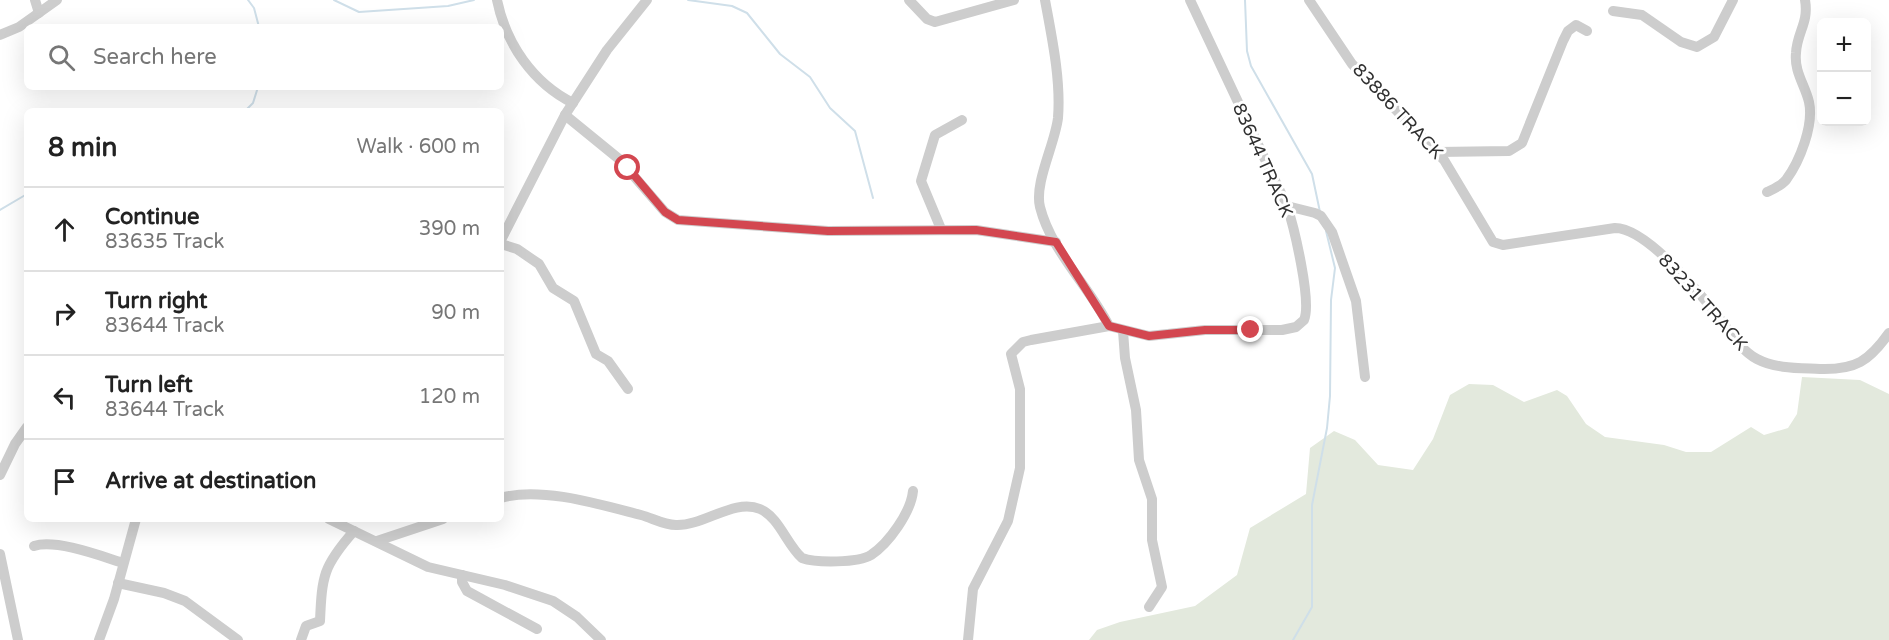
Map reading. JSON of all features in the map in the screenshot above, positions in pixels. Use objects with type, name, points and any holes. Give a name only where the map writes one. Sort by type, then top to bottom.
[{"type":"street","points":[[35,0],[39,14]]},
{"type":"street","points":[[0,35],[19,27],[57,0]]},
{"type":"street","points":[[497,0],[509,38],[520,56],[546,87],[573,103]]},
{"type":"street","points":[[504,236],[565,115],[607,50],[647,0]]},
{"type":"street","points":[[909,0],[927,19],[935,22],[1014,0]]},
{"type":"street","points":[[968,640],[973,589],[1008,521],[1020,468],[1020,389],[1011,354],[1023,342],[1109,326],[1056,242],[1040,203],[1056,131],[1058,107],[1045,0]]},
{"type":"street","name":"83644 TRACK","points":[[1109,326],[1149,336],[1205,330],[1282,330],[1300,324],[1306,316],[1306,300],[1287,206],[1190,0]]},
{"type":"street","name":"83886 TRACK","points":[[1309,0],[1352,64],[1438,152],[1493,242],[1503,245],[1615,228]]},
{"type":"street","points":[[1613,11],[1642,15],[1681,42],[1697,47],[1714,38],[1733,0]]},
{"type":"street","points":[[1767,192],[1785,180],[1792,170],[1810,117],[1809,102],[1799,77],[1796,54],[1807,16],[1805,0]]},
{"type":"street","points":[[1438,152],[1509,151],[1518,147],[1525,138],[1546,79],[1568,31],[1576,26],[1587,31]]},
{"type":"street","points":[[565,115],[619,159],[665,212],[678,220],[828,231],[976,230],[1056,242]]},
{"type":"street","points":[[940,229],[922,188],[922,174],[935,135],[962,120]]},
{"type":"street","points":[[1287,206],[1321,216],[1332,232],[1356,301],[1365,377]]},
{"type":"street","name":"83231 TRACK","points":[[1615,228],[1631,230],[1648,242],[1697,292],[1748,353],[1764,362],[1779,367],[1834,369],[1847,367],[1871,357],[1889,333]]},
{"type":"street","points":[[504,243],[537,262],[553,288],[574,301],[593,341],[596,354],[608,361],[628,389]]},
{"type":"street","points":[[1123,331],[1125,358],[1136,410],[1138,460],[1152,500],[1152,540],[1162,587],[1149,607]]},
{"type":"street","points":[[0,475],[3,463],[24,432]]},
{"type":"street","points":[[504,497],[519,494],[548,496],[675,525],[688,525],[729,511],[752,507],[760,509],[769,516],[802,558],[843,561],[865,558],[876,550],[908,512],[913,491]]},
{"type":"street","points":[[99,640],[135,522]]},
{"type":"street","points":[[335,522],[419,564],[506,585],[553,602],[577,617],[601,640]]},
{"type":"street","points":[[377,541],[434,522]]},
{"type":"street","points":[[301,640],[306,626],[320,621],[323,578],[327,564],[354,531]]},
{"type":"street","points":[[34,546],[42,544],[58,546],[123,563]]},
{"type":"street","points":[[0,554],[18,640]]},
{"type":"street","points":[[462,575],[462,582],[467,591],[537,629]]},
{"type":"street","points":[[118,583],[164,593],[185,601],[238,640]]},
{"type":"shaded area","points":[[1802,377],[1860,380],[1889,394],[1889,640],[1089,640],[1097,630],[1120,622],[1195,606],[1237,575],[1250,528],[1306,494],[1310,448],[1334,431],[1355,440],[1378,465],[1413,470],[1433,439],[1450,395],[1469,384],[1493,385],[1524,402],[1557,390],[1567,396],[1586,424],[1605,437],[1664,445],[1686,452],[1711,452],[1751,427],[1764,435],[1788,428],[1797,414]]},
{"type":"waterway","points":[[248,0],[254,8],[258,24]]},
{"type":"waterway","points":[[334,0],[359,12],[448,6],[474,0]]},
{"type":"waterway","points":[[688,0],[732,6],[747,13],[780,54],[810,77],[830,108],[855,131],[873,198]]},
{"type":"waterway","points":[[1245,0],[1247,51],[1251,66],[1312,174],[1320,212]]},
{"type":"waterway","points":[[248,108],[253,103],[257,90]]},
{"type":"waterway","points":[[0,210],[24,196]]},
{"type":"waterway","points":[[1293,640],[1312,607],[1312,505],[1327,428],[1330,396],[1331,300],[1335,268],[1326,231]]},
{"type":"route","points":[[628,168],[661,208],[678,220],[690,223],[723,222],[828,231],[976,230],[1056,242],[1109,326],[1149,336],[1205,330],[1251,330]]}]
